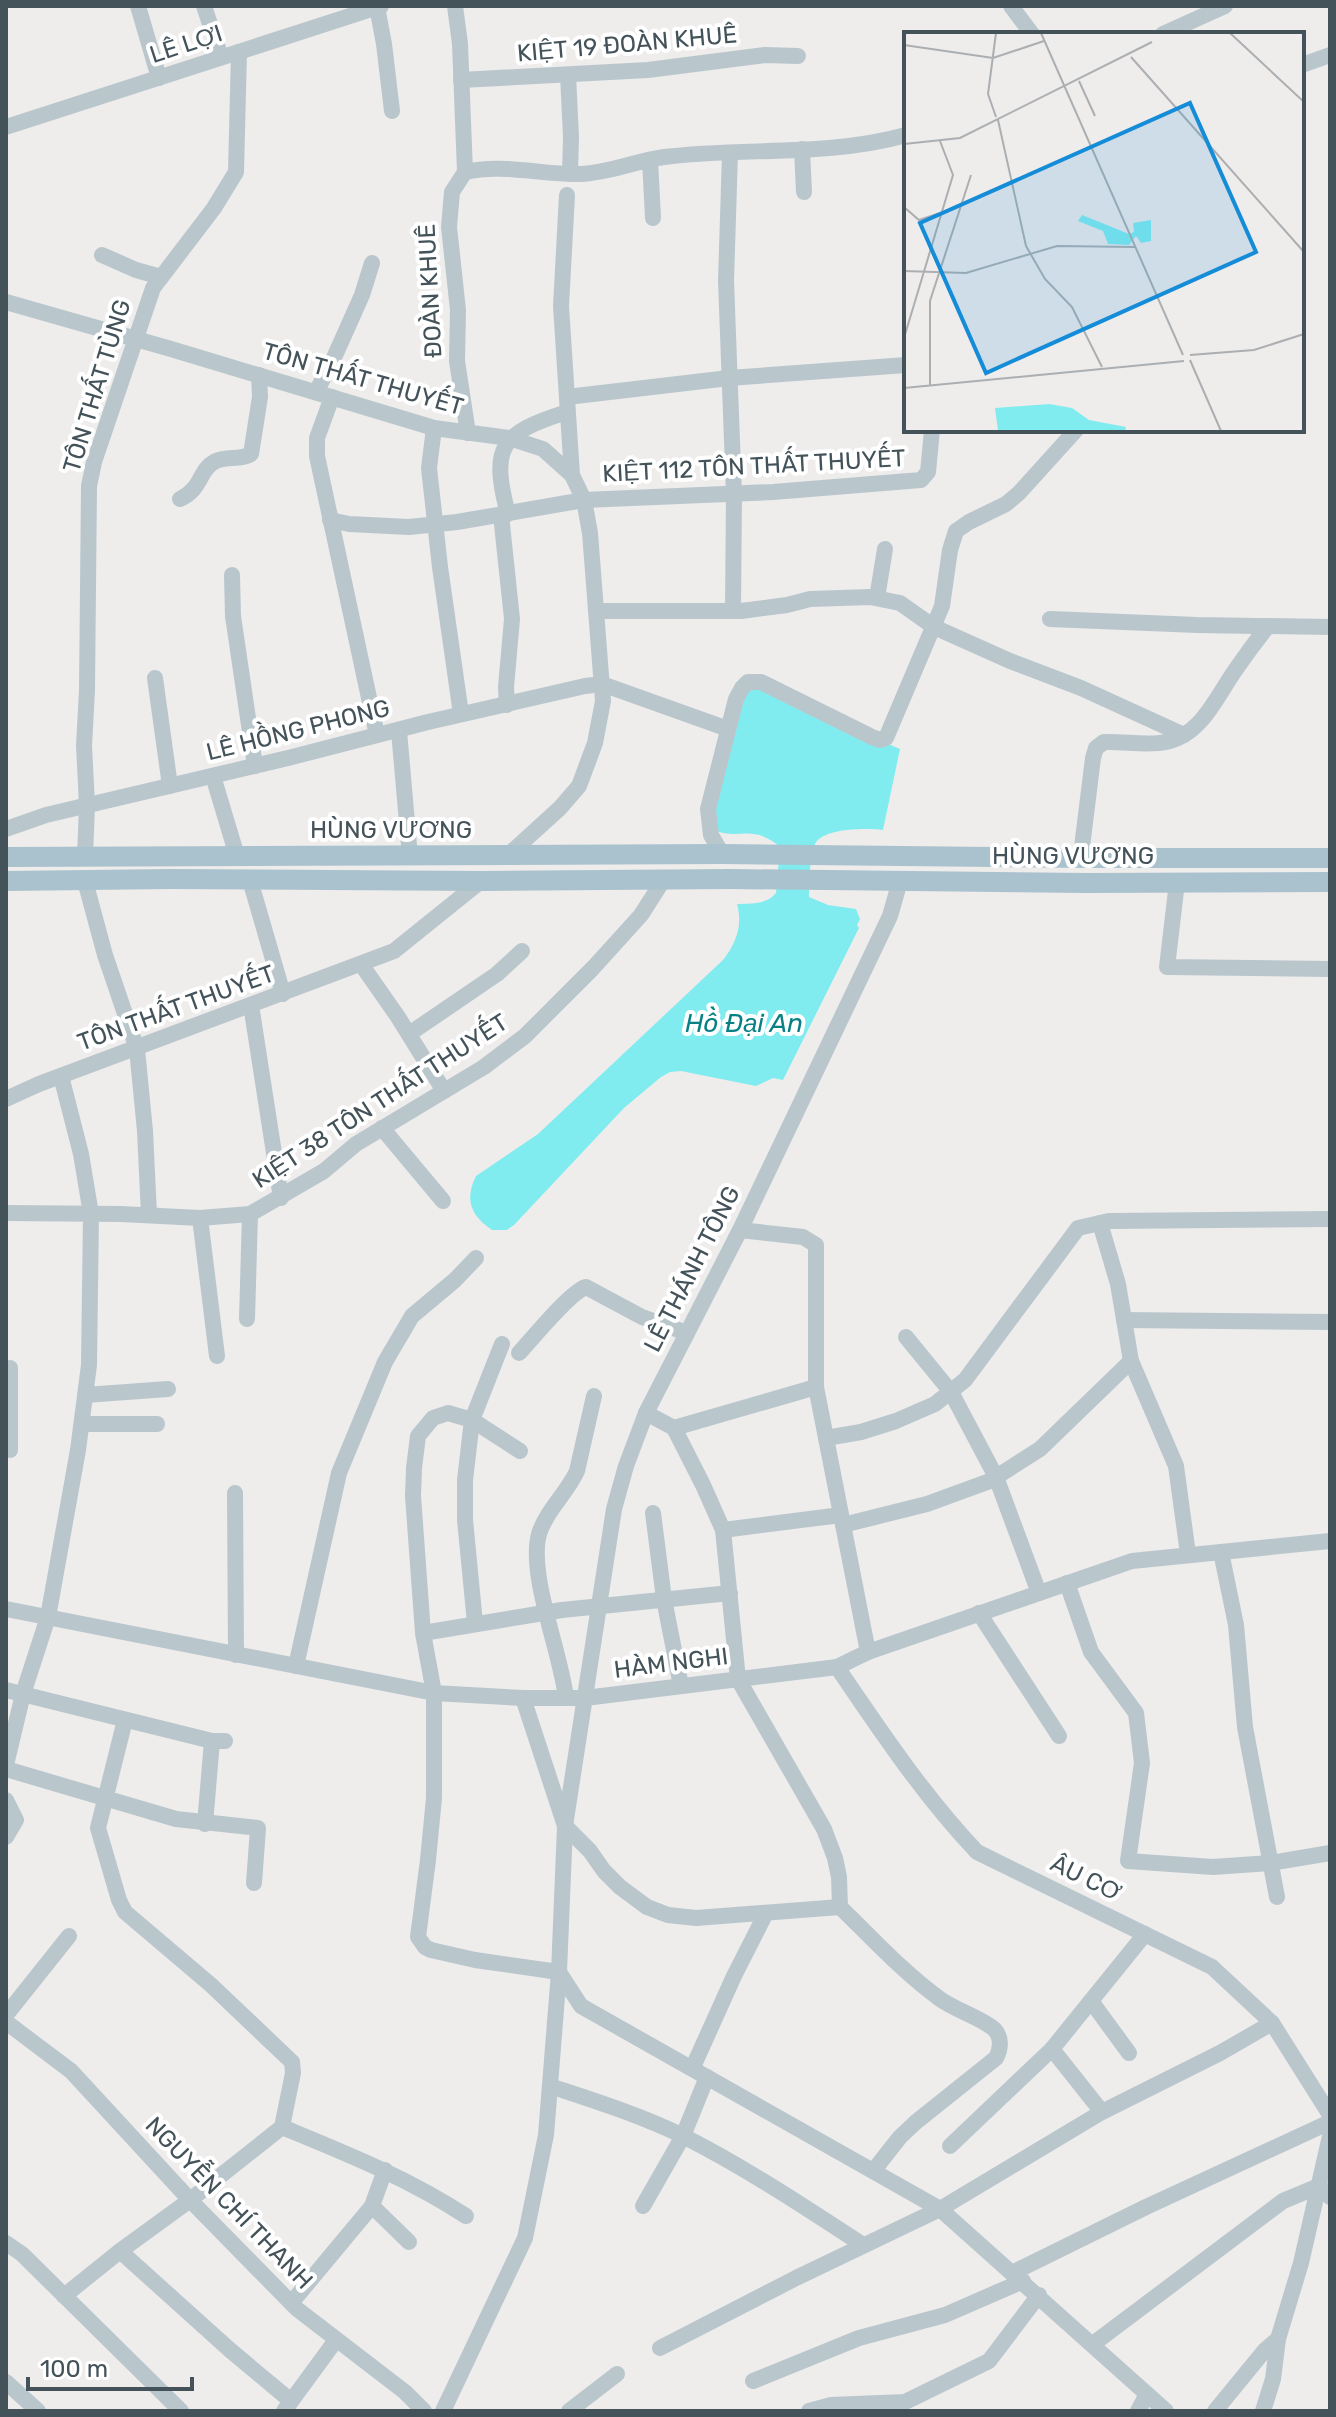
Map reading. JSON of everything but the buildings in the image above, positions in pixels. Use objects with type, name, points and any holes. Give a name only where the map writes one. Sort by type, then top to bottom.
[{"type":"main road","name":"HÙNG VƯƠNG","points":[[6,857],[722,854],[1330,858]]},
{"type":"main road","points":[[242,856],[248,880]]},
{"type":"main road","points":[[900,856],[900,881]]},
{"type":"main road","points":[[85,857],[85,881]]},
{"type":"main road","points":[[481,881],[506,857]]},
{"type":"main road","points":[[1086,858],[1086,883]]},
{"type":"main road","points":[[1176,858],[1177,882]]},
{"type":"main road","name":"HÙNG VƯƠNG","points":[[664,879],[1330,882]]},
{"type":"main road","points":[[6,881],[664,879]]},
{"type":"street","points":[[138,6],[159,78]]},
{"type":"street","points":[[204,6],[221,57]]},
{"type":"street","name":"ĐOÀN KHUÊ","points":[[455,6],[460,44],[465,172],[452,192],[449,227],[458,310],[457,361],[468,433]]},
{"type":"street","points":[[1011,6],[1030,32]]},
{"type":"street","points":[[1174,32],[1196,28],[1225,6]]},
{"type":"street","points":[[379,7],[392,111]]},
{"type":"street","name":"LÊ LỢI","points":[[6,127],[379,7]]},
{"type":"street","name":"TÔN THẤT TÙNG","points":[[85,857],[89,486],[102,432],[153,288],[214,208],[236,172],[239,52]]},
{"type":"street","name":"KIỆT 19 ĐOÀN KHUÊ","points":[[461,80],[648,70],[765,55],[798,56]]},
{"type":"street","points":[[1304,64],[1330,55]]},
{"type":"street","points":[[568,75],[570,174]]},
{"type":"street","points":[[465,172],[504,169],[570,174],[604,171],[650,160],[860,146],[904,135]]},
{"type":"street","points":[[802,149],[804,192]]},
{"type":"street","points":[[730,153],[726,281],[734,494],[733,611]]},
{"type":"street","points":[[650,160],[653,218]]},
{"type":"street","points":[[567,195],[561,306],[572,475]]},
{"type":"street","points":[[102,255],[161,277]]},
{"type":"street","points":[[372,263],[362,295],[333,360],[324,395],[317,456],[377,735]]},
{"type":"street","name":"TÔN THẤT THUYẾT","points":[[6,302],[434,428],[509,438],[543,449],[572,475],[584,500],[597,611],[603,701],[595,743],[579,786],[560,808],[506,857]]},
{"type":"street","points":[[507,705],[512,619],[499,463],[509,438],[567,405],[729,378],[904,365]]},
{"type":"street","points":[[180,499],[192,492],[213,462],[251,454],[260,397],[259,375]]},
{"type":"street","points":[[434,428],[429,468],[461,714]]},
{"type":"street","name":"KIỆT 112 TÔN THẤT THUYẾT","points":[[330,520],[386,527],[435,525],[584,500],[734,494],[921,480],[928,472],[932,432]]},
{"type":"street","points":[[722,854],[711,835],[708,816],[728,729],[742,688],[748,682],[761,682],[872,737],[880,740],[886,738],[942,606],[950,550],[956,531],[1013,499],[1074,432]]},
{"type":"street","points":[[877,598],[885,549]]},
{"type":"street","points":[[232,575],[233,616],[255,766]]},
{"type":"street","points":[[597,611],[733,611],[810,599],[877,598],[900,603],[934,627],[1184,735]]},
{"type":"street","points":[[1050,619],[1330,627]]},
{"type":"street","points":[[1086,858],[1082,847],[1096,748],[1104,742],[1155,743],[1184,735],[1214,705],[1268,626]]},
{"type":"street","points":[[155,678],[170,786]]},
{"type":"street","points":[[602,684],[728,729]]},
{"type":"street","name":"LÊ HỒNG PHONG","points":[[6,829],[46,815],[461,714],[602,684]]},
{"type":"street","points":[[399,731],[410,857]]},
{"type":"street","points":[[213,776],[242,856]]},
{"type":"street","name":"KIỆT 38 TÔN THẤT THUYẾT","points":[[6,1213],[200,1218],[250,1214],[324,1171],[356,1144],[484,1067],[525,1036],[641,915],[664,879]]},
{"type":"street","points":[[248,880],[283,994]]},
{"type":"street","points":[[85,881],[105,955],[137,1049],[149,1215]]},
{"type":"street","name":"TÔN THẤT THUYẾT","points":[[6,1099],[394,951],[481,881]]},
{"type":"street","name":"LÊ THÁNH TÔNG","points":[[565,1826],[614,1509],[626,1466],[646,1413],[740,1230],[890,916],[900,881]]},
{"type":"street","points":[[1177,882],[1167,967],[1330,969]]},
{"type":"street","points":[[409,1034],[497,974],[522,951]]},
{"type":"street","points":[[361,964],[444,1091]]},
{"type":"street","points":[[251,1005],[281,1198]]},
{"type":"street","points":[[61,1076],[81,1154],[91,1214],[90,1350],[82,1424],[48,1617],[23,1694],[6,1767],[176,1819],[258,1828],[254,1883]]},
{"type":"street","points":[[382,1128],[443,1201]]},
{"type":"street","points":[[247,1319],[250,1214]]},
{"type":"street","points":[[200,1218],[217,1356]]},
{"type":"street","points":[[826,1438],[861,1432],[896,1421],[935,1404],[951,1392],[974,1370],[1078,1228],[1109,1221],[1330,1219]]},
{"type":"street","points":[[1100,1223],[1118,1284],[1131,1361],[1176,1466],[1188,1554]]},
{"type":"street","points":[[740,1230],[803,1237],[816,1245],[816,1387],[868,1652]]},
{"type":"street","points":[[296,1666],[339,1473],[385,1362],[412,1316],[476,1258]]},
{"type":"street","points":[[519,1353],[580,1289],[586,1287],[627,1311],[687,1333]]},
{"type":"street","points":[[1124,1320],[1330,1322]]},
{"type":"street","points":[[906,1337],[951,1392],[996,1477],[1039,1593]]},
{"type":"street","points":[[475,1623],[465,1520],[465,1480],[472,1420],[502,1344]]},
{"type":"street","points":[[723,1530],[842,1520],[927,1504],[996,1477],[1040,1449],[1131,1361]]},
{"type":"street","points":[[10,1368],[10,1450]]},
{"type":"street","points":[[674,1428],[816,1387]]},
{"type":"street","points":[[85,1395],[168,1389]]},
{"type":"street","points":[[566,1698],[538,1563],[539,1534],[577,1471],[594,1396]]},
{"type":"street","points":[[520,1451],[472,1420],[454,1413],[441,1414],[427,1423],[418,1436],[413,1496],[423,1633],[434,1693],[434,1798],[418,1937],[431,1950],[475,1960],[559,1972],[581,2006],[940,2209],[1166,2411]]},
{"type":"street","points":[[646,1413],[674,1428],[723,1530],[738,1679],[824,1829],[835,1858],[840,1907],[927,1988],[952,2007],[993,2029],[1000,2043],[996,2058],[916,2122],[874,2170]]},
{"type":"street","points":[[82,1424],[157,1424]]},
{"type":"street","points":[[235,1493],[236,1655]]},
{"type":"street","points":[[653,1513],[664,1599],[681,1686]]},
{"type":"street","name":"HÀM NGHI","points":[[6,1609],[434,1693],[585,1698],[837,1667],[868,1652],[1132,1561],[1330,1541]]},
{"type":"street","points":[[1221,1552],[1236,1625],[1245,1727],[1277,1897]]},
{"type":"street","points":[[1067,1583],[1091,1652],[1136,1713],[1142,1763],[1128,1861],[1213,1867],[1270,1863],[1330,1853]]},
{"type":"street","points":[[423,1633],[547,1613],[730,1593]]},
{"type":"street","points":[[979,1613],[1059,1736]]},
{"type":"street","name":"ÂU CƠ","points":[[837,1667],[922,1788],[977,1852],[1212,1967],[1272,2023],[1330,2115]]},
{"type":"street","points":[[6,1690],[219,1741],[205,1824]]},
{"type":"street","points":[[443,2411],[525,2238],[546,2135],[559,1972],[565,1826],[523,1698]]},
{"type":"street","points":[[64,2296],[282,2127],[293,2073],[292,2062],[211,1985],[125,1912],[119,1900],[98,1828],[125,1720]]},
{"type":"street","points":[[6,1800],[16,1820],[6,1837]]},
{"type":"street","points":[[565,1826],[620,1887],[657,1912],[696,1918],[840,1907]]},
{"type":"street","points":[[643,2206],[683,2136],[700,2072],[734,1976],[766,1913]]},
{"type":"street","points":[[950,2146],[1052,2049],[1145,1934]]},
{"type":"street","points":[[6,2015],[69,1936]]},
{"type":"street","points":[[1091,2001],[1129,2053]]},
{"type":"street","name":"NGUYỄN CHÍ THANH","points":[[6,2022],[71,2071],[190,2200],[297,2309],[405,2392],[424,2411]]},
{"type":"street","points":[[660,2348],[940,2209],[1102,2112],[1220,2053],[1272,2023]]},
{"type":"street","points":[[1052,2049],[1102,2112]]},
{"type":"street","points":[[550,2086],[622,2109],[683,2136],[764,2182],[863,2245]]},
{"type":"street","points":[[753,2381],[859,2338],[945,2315],[1146,2207],[1330,2122]]},
{"type":"street","points":[[282,2127],[385,2170],[466,2216]]},
{"type":"street","points":[[1263,2411],[1273,2379],[1278,2339],[1324,2192],[1330,2136]]},
{"type":"street","points":[[292,2302],[372,2206],[385,2170]]},
{"type":"street","points":[[1093,2344],[1270,2209],[1294,2195],[1324,2192]]},
{"type":"street","points":[[372,2206],[409,2242]]},
{"type":"street","points":[[6,2243],[22,2254],[181,2411]]},
{"type":"street","points":[[120,2251],[287,2406],[336,2340]]},
{"type":"street","points":[[809,2411],[831,2405],[905,2402],[989,2361],[1039,2295]]},
{"type":"street","points":[[1215,2411],[1265,2350],[1278,2339]]},
{"type":"street","points":[[569,2411],[617,2374]]},
{"type":"street","points":[[6,2382],[38,2411]]},
{"type":"street","points":[[1138,2411],[1147,2394]]},
{"type":"water","name":"Hồ Đại An","points":[[742,681],[900,749],[883,830],[836,832],[820,839],[813,849],[809,897],[828,905],[856,909],[859,928],[783,1080],[773,1078],[756,1086],[681,1071],[670,1072],[624,1108],[514,1225],[507,1230],[492,1230],[479,1219],[472,1207],[470,1193],[476,1176],[538,1134],[723,960],[737,934],[737,904],[763,901],[776,893],[780,847],[761,836],[714,830],[710,821]]}]
